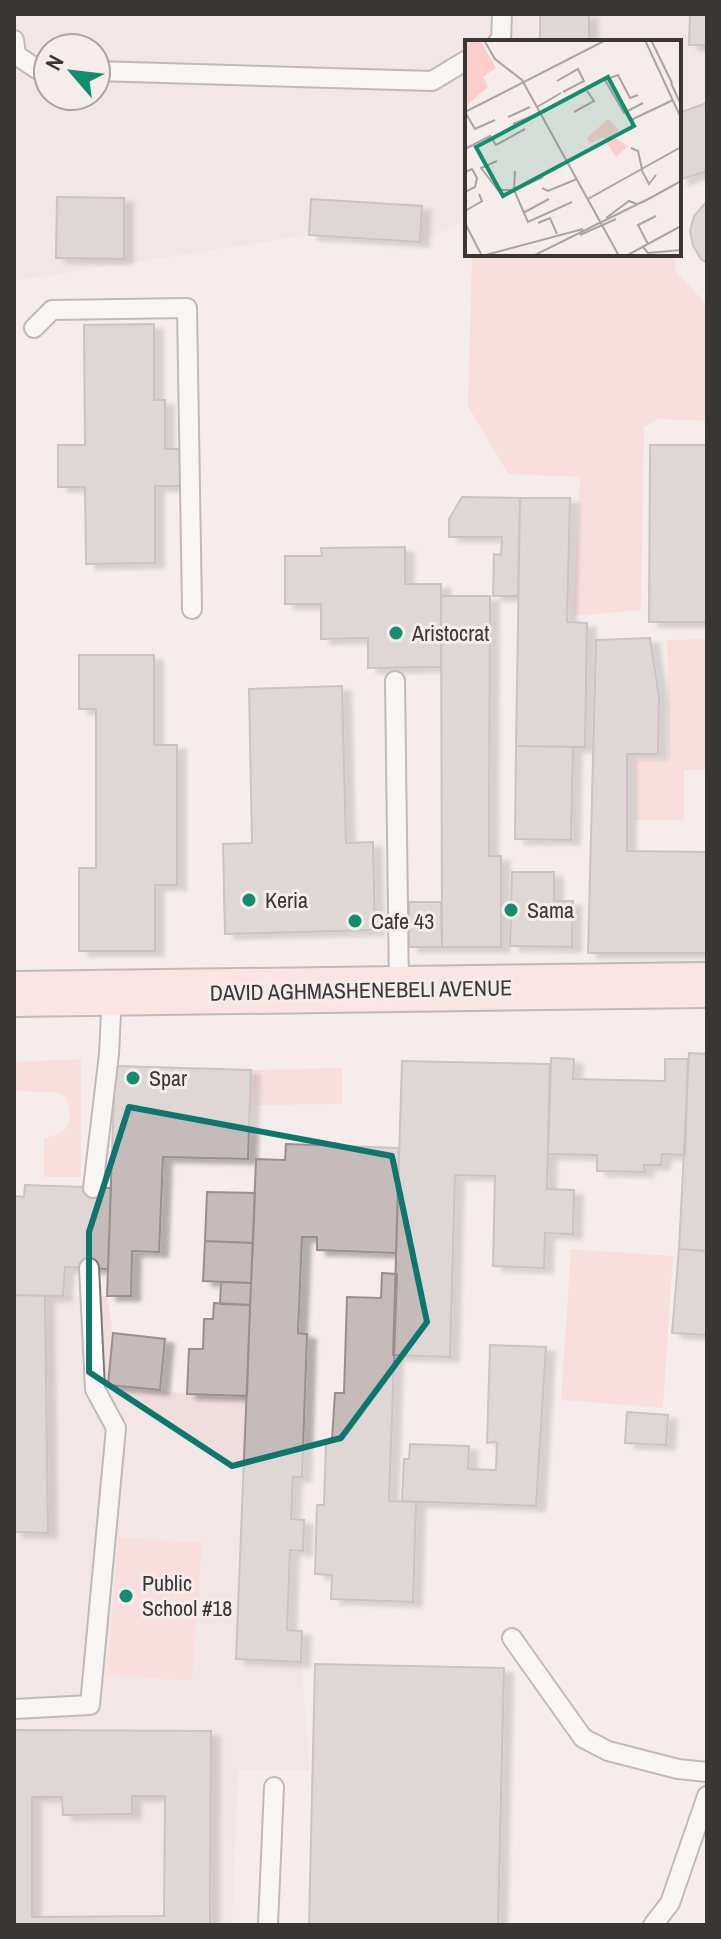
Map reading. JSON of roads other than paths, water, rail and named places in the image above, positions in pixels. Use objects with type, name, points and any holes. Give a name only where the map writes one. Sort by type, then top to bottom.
[{"type":"main road","name":"DAVID AGHMASHENEBELI AVENUE","points":[[14,994],[707,985]]},
{"type":"lane","points":[[501,40],[502,14]]},
{"type":"lane","points":[[14,40],[16,55],[32,66]]},
{"type":"lane","points":[[112,71],[432,81],[465,61]]},
{"type":"lane","points":[[34,328],[52,310],[187,308],[192,609]]},
{"type":"lane","points":[[395,681],[399,989]]},
{"type":"lane","points":[[93,1188],[109,1054],[112,993]]},
{"type":"lane","points":[[14,1709],[90,1705],[116,1428],[95,1389],[89,1268]]},
{"type":"lane","points":[[512,1638],[583,1738],[608,1751],[678,1769],[707,1772]]},
{"type":"lane","points":[[268,1925],[274,1787]]},
{"type":"lane","points":[[653,1925],[670,1903],[705,1806]]},
{"type":"place","name":"Aristocrat","points":[[396,633]]},
{"type":"place","name":"Keria","points":[[249,900]]},
{"type":"place","name":"Sama","points":[[511,910]]},
{"type":"place","name":"Cafe 43","points":[[355,921]]},
{"type":"place","name":"Spar","points":[[133,1078]]},
{"type":"place","name":"Public School #18","points":[[126,1596]]}]
